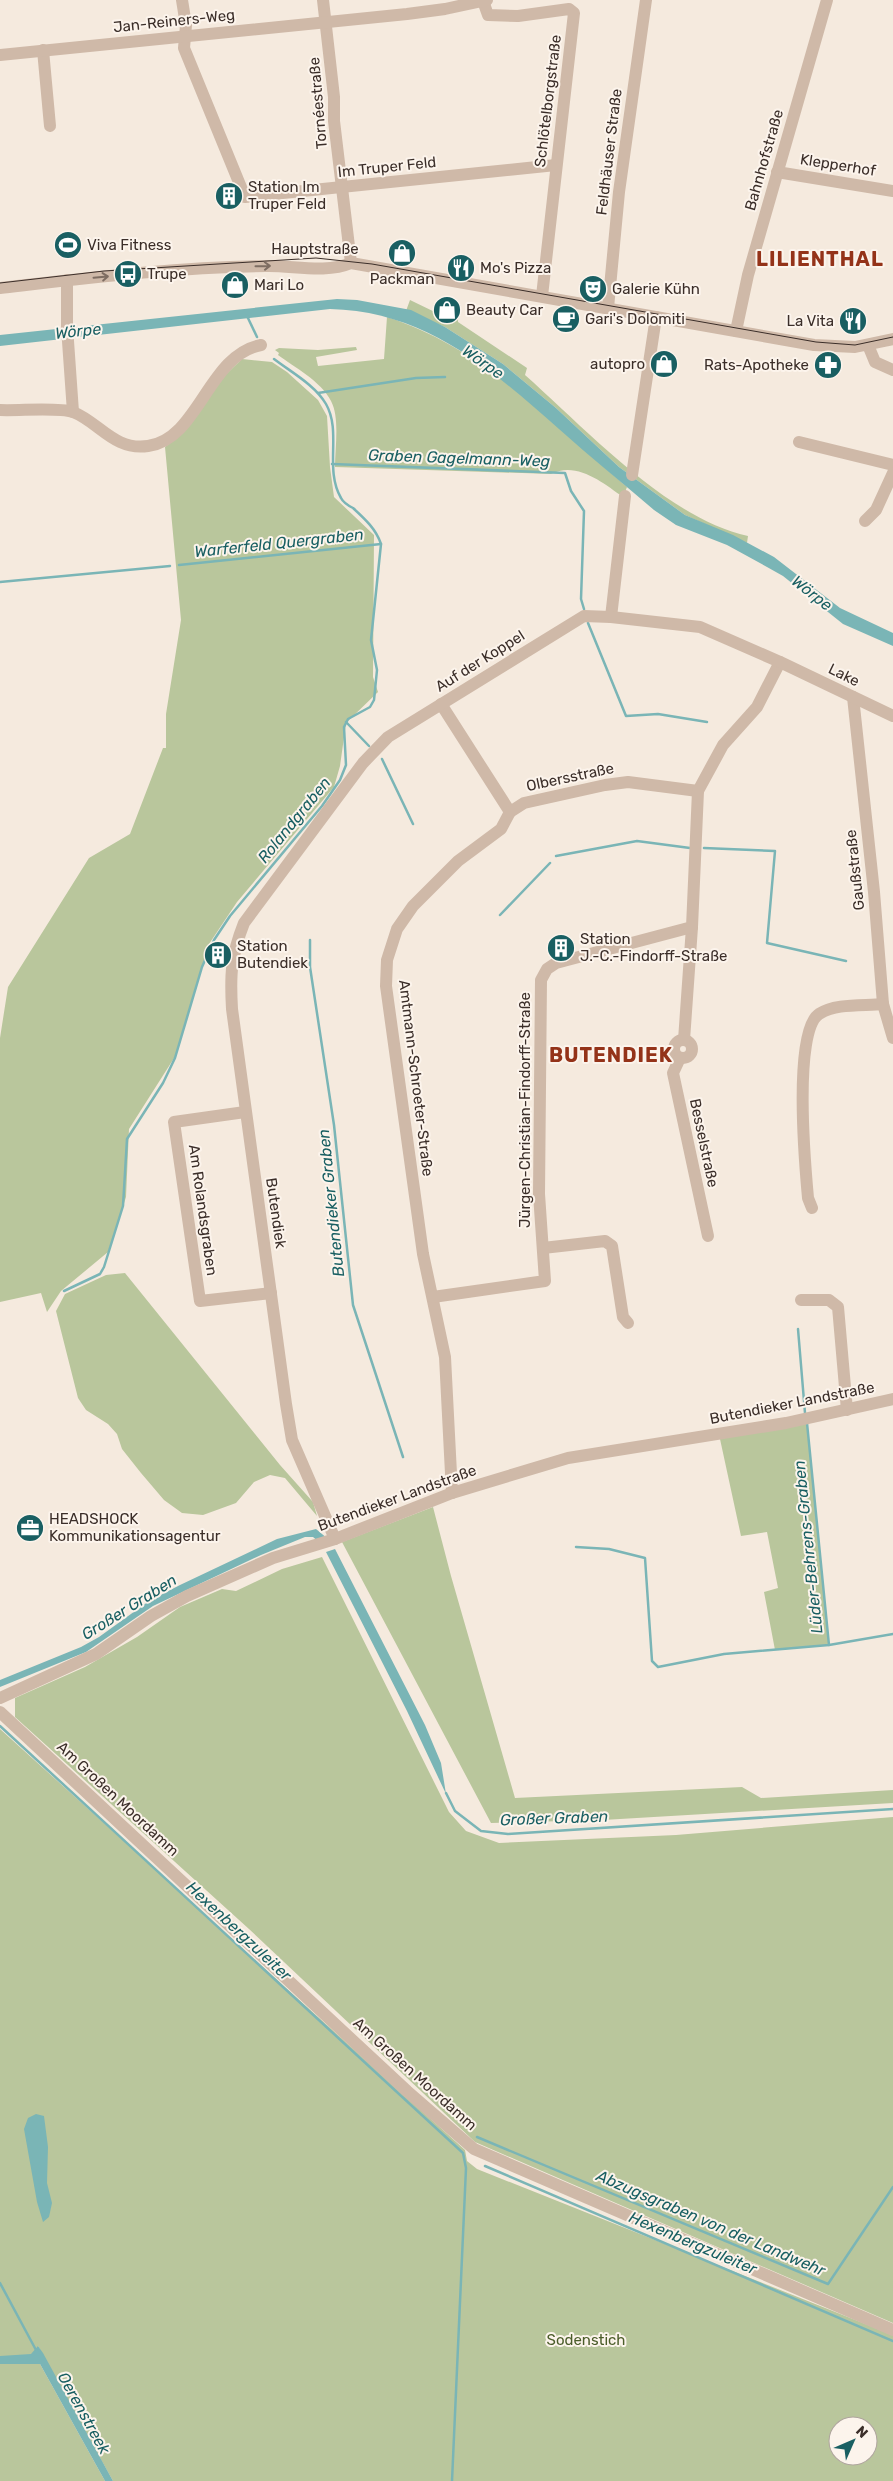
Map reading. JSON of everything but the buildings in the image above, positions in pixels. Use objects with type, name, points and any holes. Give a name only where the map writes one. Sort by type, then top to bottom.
[{"type":"street","points":[[182,0],[186,25],[185,36]]},
{"type":"street","name":"Tornéestraße","points":[[324,0],[334,121],[351,263]]},
{"type":"street","name":"Feldhäuser Straße","points":[[608,308],[619,192],[646,0]]},
{"type":"street","name":"Bahnhofstraße","points":[[736,331],[748,275],[827,0]]},
{"type":"street","name":"Jan-Reiners-Weg","points":[[0,55],[445,9],[485,1]]},
{"type":"street","name":"Schlötelborgstraße","points":[[485,1],[488,15],[518,16],[569,8],[574,12],[542,296]]},
{"type":"street","name":"Im Truper Feld","points":[[185,36],[184,48],[245,197],[556,165]]},
{"type":"street","points":[[43,50],[50,126]]},
{"type":"street","name":"Klepperhof","points":[[777,172],[893,191]]},
{"type":"street","name":"Hauptstraße","points":[[0,288],[67,280],[266,266],[289,268],[336,267],[351,263],[825,346],[868,345],[893,339]]},
{"type":"street","points":[[67,280],[67,332],[72,412]]},
{"type":"street","points":[[632,475],[656,317]]},
{"type":"street","points":[[0,410],[72,412],[120,442],[146,446],[163,443],[176,433],[208,388],[242,352],[250,347],[261,345]]},
{"type":"street","points":[[868,345],[875,362],[893,370]]},
{"type":"street","points":[[799,442],[893,465]]},
{"type":"street","points":[[865,521],[876,510],[893,473]]},
{"type":"street","points":[[611,617],[625,496]]},
{"type":"street","name":"Auf der Koppel","points":[[265,892],[374,750],[388,737],[584,616],[611,617],[700,627],[780,662]]},
{"type":"street","points":[[692,927],[698,791],[723,745],[756,707],[780,662]]},
{"type":"street","name":"Lake","points":[[780,662],[893,716]]},
{"type":"street","name":"Gaußstraße","points":[[853,697],[874,892],[883,1004],[893,1038]]},
{"type":"street","points":[[441,704],[510,812]]},
{"type":"street","name":"Olbersstraße","points":[[510,812],[524,803],[605,784],[628,782],[698,791]]},
{"type":"street","name":"Amtmann-Schroeter-Straße","points":[[452,1493],[445,1357],[423,1254],[386,986],[387,960],[397,929],[413,906],[458,861],[501,829],[510,812]]},
{"type":"street","name":"Butendiek","points":[[265,892],[244,923],[235,946],[230,973],[232,1009],[292,1440],[335,1539]]},
{"type":"street","name":"Besselstraße","points":[[692,927],[684,1040],[677,1042],[674,1046],[675,1053],[680,1058],[673,1073],[708,1236]]},
{"type":"street","name":"Jürgen-Christian-Findorff-Straße","points":[[432,1297],[545,1281],[539,1165],[541,980],[547,968],[556,963],[692,927]]},
{"type":"street","points":[[812,1208],[808,1198],[803,1127],[804,1064],[810,1024],[818,1014],[830,1009],[883,1004]]},
{"type":"street","name":"Am Rolandsgraben","points":[[245,1112],[174,1122],[194,1264],[200,1302],[271,1293]]},
{"type":"street","points":[[543,1248],[605,1241],[612,1246],[623,1317],[628,1323]]},
{"type":"street","points":[[801,1300],[829,1300],[838,1306],[847,1410]]},
{"type":"street","name":"Butendieker Landstraße","points":[[0,1698],[96,1654],[151,1616],[186,1596],[273,1558],[335,1539],[452,1493],[568,1458],[786,1423],[893,1399]]},
{"type":"street","name":"Am Großen Moordamm","points":[[0,1712],[400,2084],[474,2149],[893,2330]]},
{"type":"green space","points":[[410,300],[441,315],[458,318],[458,322],[527,368],[525,375],[601,445],[658,492],[688,511],[718,526],[748,536],[747,543],[685,515],[619,467],[556,408],[503,364],[445,327],[406,311]]},
{"type":"green space","points":[[387,317],[422,330],[454,347],[485,367],[544,413],[627,487],[623,497],[589,475],[570,470],[551,474],[335,467],[336,424],[331,401],[321,387],[278,355],[279,353],[275,350],[279,348],[318,350],[356,347],[357,350],[316,357],[318,366],[384,359]]},
{"type":"green space","points":[[242,359],[272,362],[287,372],[318,400],[327,416],[334,497],[374,535],[373,677],[378,692],[346,723],[340,766],[334,787],[237,902],[209,944],[176,1055],[129,1129],[126,1197],[108,1252],[61,1291],[47,1312],[41,1293],[0,1302],[0,1038],[8,987],[89,858],[130,834],[163,748],[166,748],[166,714],[181,620],[165,447],[181,434],[219,381]]},
{"type":"green space","points":[[125,1273],[280,1465],[313,1502],[317,1516],[285,1478],[270,1475],[254,1482],[236,1503],[203,1515],[182,1513],[164,1500],[141,1473],[122,1449],[117,1434],[108,1424],[86,1410],[78,1398],[56,1311],[65,1294],[106,1275]]},
{"type":"green space","points":[[807,1423],[829,1645],[775,1650],[764,1592],[778,1588],[767,1532],[741,1536],[720,1439]]},
{"type":"green space","points":[[433,1507],[515,1798],[742,1787],[761,1798],[893,1790],[893,1803],[603,1820],[491,1823],[342,1542]]},
{"type":"green space","points":[[322,1557],[449,1812],[466,1831],[499,1843],[676,1835],[893,1817],[893,2323],[475,2142],[249,1929],[15,1717],[15,1698],[85,1667],[137,1637],[180,1607],[222,1589],[236,1591],[282,1569]]},
{"type":"green space","name":"Sodenstich","points":[[0,1729],[465,2150],[467,2161],[477,2169],[893,2335],[893,2481],[113,2481],[38,2346],[40,2364],[105,2481],[0,2481]]},
{"type":"water","name":"Wörpe","points":[[337,299],[357,300],[411,310],[445,327],[503,364],[556,408],[619,467],[685,515],[733,535],[774,557],[840,608],[893,633],[893,646],[843,624],[783,576],[767,567],[727,545],[676,525],[654,510],[482,365],[455,347],[426,332],[396,320],[364,312],[330,309],[0,346],[0,335]]},
{"type":"water","points":[[316,1529],[328,1539],[319,1542],[313,1537],[305,1537],[261,1555],[153,1606],[86,1652],[0,1687],[0,1680],[81,1647],[99,1637],[149,1601],[180,1585],[277,1539]]},
{"type":"water","points":[[335,1549],[425,1725],[441,1763],[446,1794],[407,1711],[326,1552]]},
{"type":"water","points":[[36,2114],[44,2116],[48,2147],[47,2183],[52,2203],[49,2217],[43,2222],[37,2202],[24,2129],[28,2118]]},
{"type":"water","points":[[38,2346],[113,2481],[105,2481],[40,2364],[0,2364],[0,2356],[31,2354]]},
{"type":"waterway","name":"Rolandgraben","points":[[247,316],[257,337]]},
{"type":"waterway","name":"Rolandgraben","points":[[64,1291],[100,1274],[104,1267],[123,1206],[127,1139],[163,1083],[175,1058],[202,967],[214,940],[230,916],[322,806],[340,780],[346,765],[344,727],[348,719],[370,707],[374,700],[377,670],[371,640],[381,544],[370,524],[346,504],[336,487],[333,463],[333,426],[326,404],[316,391],[274,359]]},
{"type":"waterway","points":[[318,393],[416,378],[445,377]]},
{"type":"waterway","name":"Graben Gagelmann-Weg","points":[[332,464],[565,473],[571,491],[584,511],[581,599],[584,609]]},
{"type":"waterway","name":"Warferfeld Quergraben","points":[[179,565],[381,544]]},
{"type":"waterway","name":"Warferfeld Quergraben","points":[[0,582],[170,566]]},
{"type":"waterway","name":"Graben Gagelmann-Weg","points":[[588,623],[626,716],[658,714],[707,722]]},
{"type":"waterway","points":[[346,722],[369,746]]},
{"type":"waterway","points":[[382,759],[413,824]]},
{"type":"waterway","points":[[556,856],[637,841],[690,848]]},
{"type":"waterway","points":[[704,848],[775,851],[767,943],[846,961]]},
{"type":"waterway","points":[[500,915],[550,863]]},
{"type":"waterway","name":"Butendieker Graben","points":[[310,940],[310,967],[334,1125],[353,1305],[403,1457]]},
{"type":"waterway","name":"Lüder-Behrens-Graben","points":[[798,1329],[805,1413]]},
{"type":"waterway","name":"Lüder-Behrens-Graben","points":[[576,1547],[609,1549],[645,1558],[652,1661],[658,1667],[724,1654],[829,1645],[807,1423]]},
{"type":"waterway","points":[[829,1645],[893,1634]]},
{"type":"waterway","name":"Hexenbergzuleiter","points":[[0,1726],[463,2153],[466,2168],[452,2481]]},
{"type":"waterway","name":"Großer Graben","points":[[446,1793],[455,1811],[481,1831],[508,1834],[893,1809]]},
{"type":"waterway","name":"Abzugsgraben von der Landwehr","points":[[477,2137],[828,2284],[893,2187]]},
{"type":"waterway","name":"Hexenbergzuleiter","points":[[485,2166],[893,2341]]},
{"type":"waterway","points":[[0,2283],[36,2350]]},
{"type":"tram line","points":[[0,283],[104,271],[316,258],[372,264],[816,342],[855,345],[893,337]]},
{"type":"place","name":"Station Im Truper Feld","points":[[229,196]]},
{"type":"place","name":"Viva Fitness","points":[[68,245]]},
{"type":"place","name":"Packman","points":[[402,253]]},
{"type":"place","name":"Mo's Pizza","points":[[461,268]]},
{"type":"place","name":"Trupe","points":[[128,274]]},
{"type":"place","name":"Mari Lo","points":[[235,285]]},
{"type":"place","name":"Galerie Kühn","points":[[593,289]]},
{"type":"place","name":"Beauty Car","points":[[447,310]]},
{"type":"place","name":"Gari's Dolomiti","points":[[566,319]]},
{"type":"place","name":"La Vita","points":[[853,321]]},
{"type":"place","name":"autopro","points":[[664,364]]},
{"type":"place","name":"Rats-Apotheke","points":[[828,365]]},
{"type":"place","name":"Station J.-C.-Findorff-Straße","points":[[561,948]]},
{"type":"place","name":"Station Butendiek","points":[[218,955]]},
{"type":"place","name":"HEADSHOCK Kommunikationsagentur","points":[[30,1528]]},
{"type":"district","name":"LILIENTHAL","points":[[820,259]]},
{"type":"district","name":"BUTENDIEK","points":[[611,1055]]},
{"type":"water label","name":"Oerenstreek","points":[[84,2413]]}]
